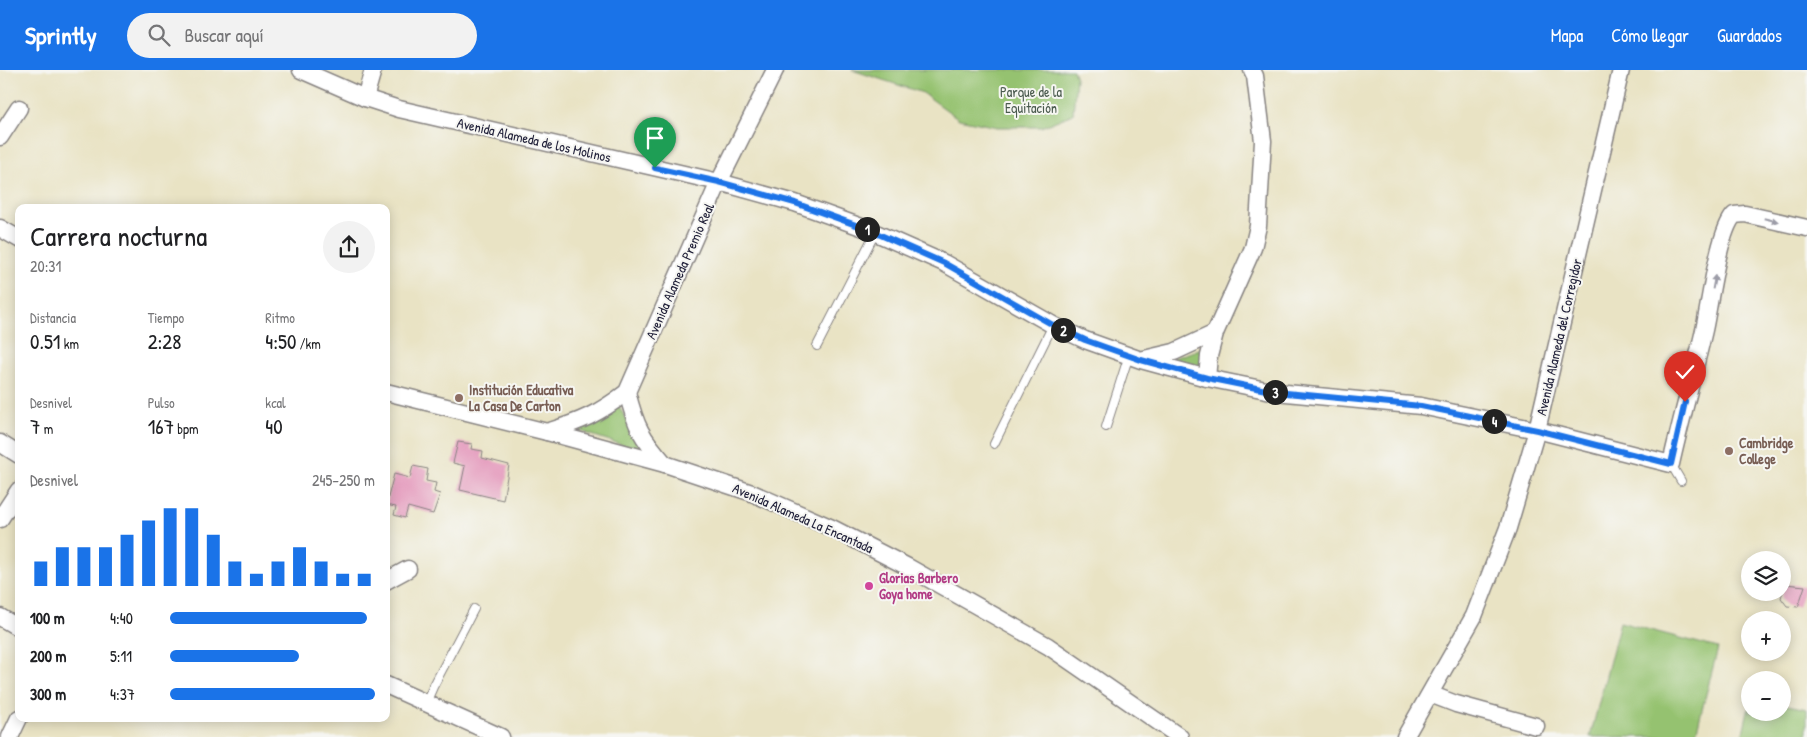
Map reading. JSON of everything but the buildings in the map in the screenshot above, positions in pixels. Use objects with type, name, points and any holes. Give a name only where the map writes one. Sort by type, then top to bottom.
[{"type":"street","name":"Avenida Alameda de los Molinos","points":[[301,70],[365,98],[399,109],[719,182],[795,203],[876,233],[944,263],[1053,325],[1085,340],[1135,358],[1207,378],[1276,392],[1421,406],[1537,430],[1663,462]]},
{"type":"street","points":[[365,98],[372,70]]},
{"type":"street","name":"Avenida Alameda Premio Real","points":[[547,432],[580,422],[604,409],[627,392],[719,182],[775,70]]},
{"type":"street","points":[[1207,378],[1209,356],[1215,333],[1253,248],[1258,226],[1263,141],[1255,76],[1252,70]]},
{"type":"street","name":"Avenida Alameda del Corregidor","points":[[1408,735],[1474,616],[1508,528],[1537,430],[1620,70]]},
{"type":"street","points":[[0,138],[19,108]]},
{"type":"street","points":[[1663,462],[1704,330],[1728,222],[1734,215],[1745,214],[1807,228]]},
{"type":"street","points":[[0,228],[15,237]]},
{"type":"street","points":[[1135,358],[1174,352],[1215,333]]},
{"type":"street","points":[[627,392],[634,420],[645,442],[665,464]]},
{"type":"street","name":"Avenida Alameda La Encantada","points":[[390,393],[665,464],[752,493],[832,528],[908,567],[1048,646],[1174,735]]},
{"type":"street","points":[[0,443],[15,452]]},
{"type":"street","points":[[0,519],[15,496]]},
{"type":"street","points":[[390,579],[408,569]]},
{"type":"street","points":[[0,617],[15,626]]},
{"type":"street","points":[[390,687],[426,703],[477,732],[501,737]]},
{"type":"street","points":[[1430,694],[1456,704],[1536,726]]},
{"type":"street","points":[[10,737],[17,722]]},
{"type":"lane","points":[[817,346],[876,233]]},
{"type":"lane","points":[[994,444],[1053,325]]},
{"type":"lane","points":[[1106,427],[1135,358]]},
{"type":"lane","points":[[1663,462],[1681,481]]},
{"type":"lane","points":[[426,703],[474,609]]},
{"type":"green space","name":"Parque de la Equitación","points":[[852,70],[1073,70],[1076,78],[1073,114],[1041,127],[997,127],[959,119],[923,93]]},
{"type":"green space","points":[[1204,348],[1200,370],[1170,359]]},
{"type":"green space","points":[[619,406],[643,452],[577,430]]},
{"type":"green space","points":[[1620,622],[1718,648],[1695,737],[1590,737]]},
{"type":"green space","points":[[1791,706],[1807,709],[1807,737],[1742,737],[1746,721],[1791,721]]},
{"type":"place","name":"Institución Educativa La Casa De Carton","points":[[459,398]]},
{"type":"place","name":"Cambridge College","points":[[1729,451]]},
{"type":"place","name":"Glorias Barbero Goya home","points":[[869,586]]},
{"type":"route","points":[[655,168],[719,182],[795,203],[867,229],[944,263],[1053,325],[1085,340],[1141,360],[1207,378],[1276,392],[1421,406],[1537,430],[1671,464],[1685,402]]}]
